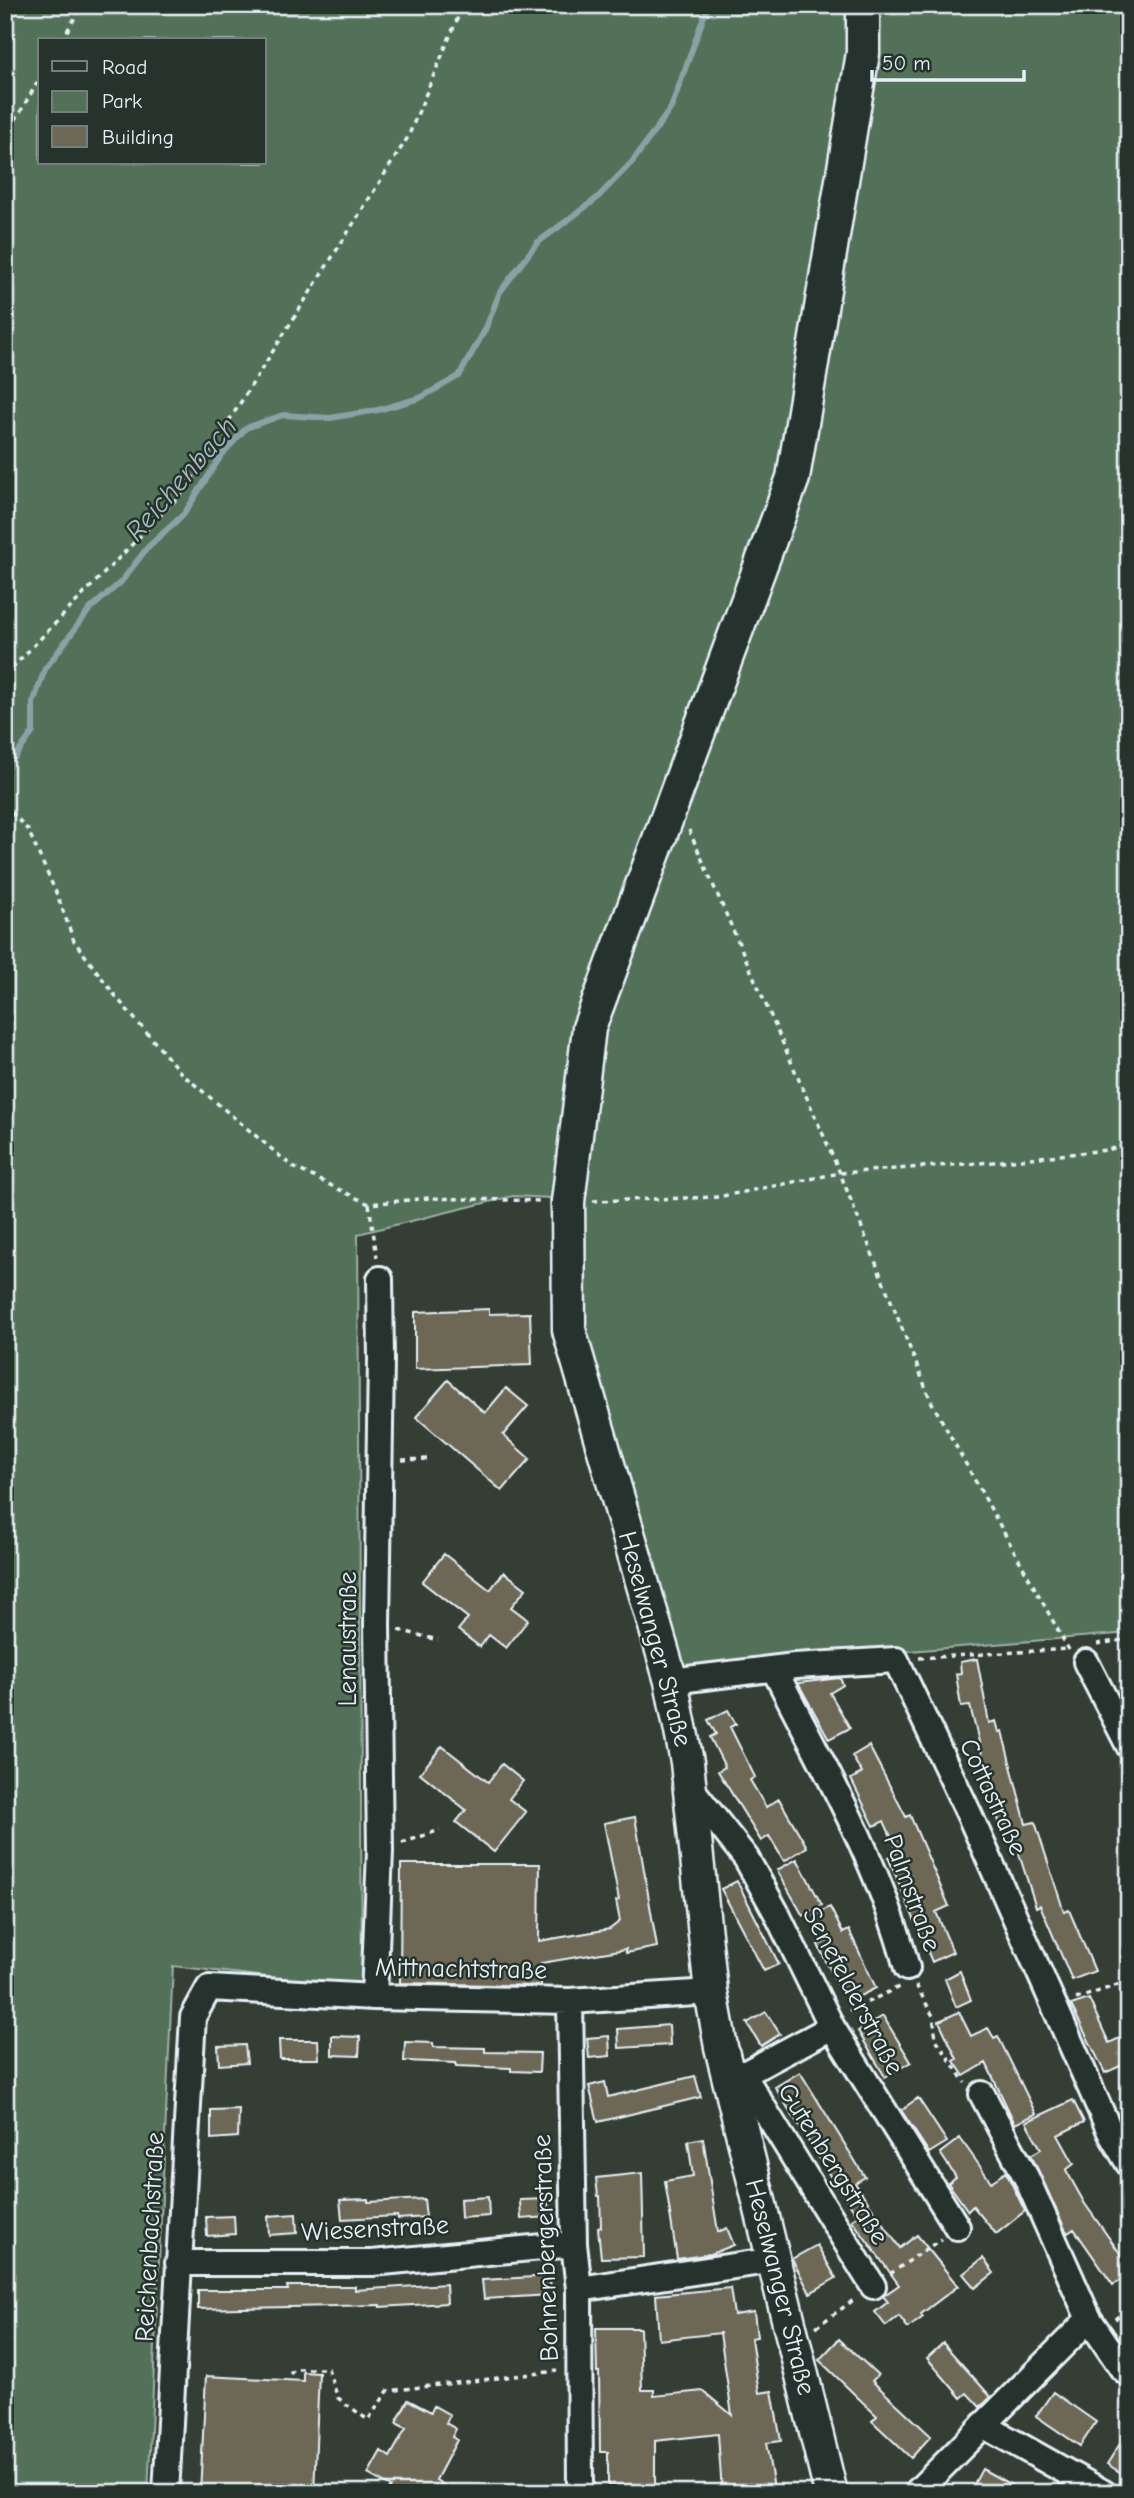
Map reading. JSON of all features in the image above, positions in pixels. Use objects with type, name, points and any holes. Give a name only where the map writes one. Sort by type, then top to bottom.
[{"type":"street","name":"Heselwanger Straße","points":[[831,2493],[774,2260],[736,2077],[712,1992],[690,1787],[671,1681],[569,1330],[568,1202],[589,1028],[793,478],[863,53],[863,5]]},
{"type":"street","name":"Lenaustraße","points":[[374,1997],[380,1852],[377,1624],[380,1279]]},
{"type":"street","points":[[671,1681],[774,1669],[896,1660]]},
{"type":"street","name":"Cottastraße","points":[[896,1660],[970,1816],[1111,2134],[1129,2164]]},
{"type":"street","points":[[1086,1662],[1129,1746]]},
{"type":"street","name":"Palmstraße","points":[[774,1669],[866,1850],[894,1919],[907,1968]]},
{"type":"street","name":"Senefelderstraße","points":[[690,1787],[746,1858],[831,2024],[957,2227]]},
{"type":"street","name":"Mittnachtstraße","points":[[209,1988],[374,1997],[570,2001],[712,1992]]},
{"type":"street","name":"Reichenbachstraße","points":[[166,2493],[193,2017],[209,1988]]},
{"type":"street","name":"Bohnenbergerstraße","points":[[570,2001],[574,2244],[579,2289],[580,2493]]},
{"type":"street","points":[[736,2077],[831,2024]]},
{"type":"street","name":"Gutenbergstraße","points":[[736,2077],[873,2286]]},
{"type":"street","points":[[975,2091],[1027,2179],[1089,2319],[1122,2368],[1129,2374]]},
{"type":"street","name":"Wiesenstraße","points":[[178,2263],[372,2263],[574,2244]]},
{"type":"street","points":[[579,2289],[774,2260]]},
{"type":"street","points":[[916,2493],[1089,2319]]},
{"type":"street","points":[[983,2425],[1104,2493]]},
{"type":"path","points":[[63,38],[82,5]]},
{"type":"path","points":[[5,675],[186,489],[408,137],[463,5]]},
{"type":"path","points":[[5,138],[38,81]]},
{"type":"path","points":[[673,800],[680,809],[840,1173],[931,1401],[1067,1649],[896,1660]]},
{"type":"path","points":[[5,805],[28,830],[58,897],[74,942],[117,999],[181,1073],[293,1167],[369,1204],[429,1198],[568,1202],[718,1197],[840,1173],[993,1162],[1107,1150],[1129,1144]]},
{"type":"path","points":[[369,1204],[380,1279]]},
{"type":"path","points":[[377,1624],[438,1640]]},
{"type":"path","points":[[380,1852],[440,1830]]},
{"type":"path","name":"Palmstraße","points":[[907,1968],[933,2016],[936,2039],[975,2091]]},
{"type":"path","points":[[1054,2006],[1129,1981]]},
{"type":"path","points":[[831,2024],[890,1991]]},
{"type":"path","points":[[290,2374],[295,2369],[328,2369],[338,2398],[368,2420],[388,2392],[580,2368]]},
{"type":"green space","points":[[5,5],[1129,5],[1129,1633],[653,1672],[558,1330],[550,1198],[513,1196],[358,1234],[362,1988],[173,1966],[148,2493],[5,2493]]},
{"type":"building","points":[[489,1309],[489,1314],[530,1313],[532,1365],[415,1369],[415,1312]]},
{"type":"building","points":[[448,1380],[485,1413],[506,1388],[528,1406],[503,1435],[530,1459],[502,1491],[416,1417]]},
{"type":"building","points":[[444,1554],[490,1590],[504,1572],[526,1589],[511,1607],[528,1620],[506,1648],[489,1635],[480,1647],[458,1630],[468,1618],[422,1582]]},
{"type":"building","points":[[977,1659],[989,1723],[996,1721],[999,1732],[1002,1731],[1026,1824],[1035,1822],[1064,1912],[1069,1910],[1095,1971],[1072,1980],[1040,1905],[1036,1907],[1009,1823],[1000,1826],[970,1706],[961,1707],[956,1674],[961,1673],[960,1662]]},
{"type":"building","points":[[840,1678],[843,1685],[830,1693],[850,1728],[829,1739],[798,1683]]},
{"type":"building","points":[[728,1710],[736,1724],[730,1727],[755,1777],[750,1780],[766,1807],[779,1799],[807,1847],[784,1861],[769,1836],[761,1841],[718,1771],[725,1767],[710,1737],[716,1734],[708,1720]]},
{"type":"building","points":[[442,1746],[488,1782],[502,1764],[523,1781],[509,1799],[526,1812],[494,1852],[456,1822],[466,1810],[420,1773]]},
{"type":"building","points":[[869,1746],[906,1817],[910,1815],[949,1906],[936,1912],[953,1952],[932,1962],[888,1857],[898,1852],[884,1821],[874,1826],[851,1779],[862,1773],[852,1756]]},
{"type":"building","points":[[635,1817],[657,1947],[626,1953],[626,1949],[541,1963],[541,1986],[400,1983],[401,1864],[540,1864],[539,1941],[610,1929],[620,1921],[616,1901],[619,1900],[604,1823]]},
{"type":"building","points":[[797,1859],[822,1905],[803,1916],[777,1870]]},
{"type":"building","points":[[737,1881],[779,1964],[764,1971],[721,1889]]},
{"type":"building","points":[[830,1907],[843,1933],[849,1930],[876,1988],[856,1998],[851,1988],[841,1992],[818,1945],[828,1940],[814,1915]]},
{"type":"building","points":[[960,1971],[971,2000],[956,2007],[945,1979]]},
{"type":"building","points":[[1089,1999],[1109,2043],[1124,2036],[1129,2046],[1129,2062],[1105,2073],[1071,2005]]},
{"type":"building","points":[[766,2012],[780,2034],[761,2046],[747,2023]]},
{"type":"building","points":[[959,2012],[971,2036],[988,2028],[994,2038],[998,2036],[1036,2114],[1015,2124],[986,2063],[964,2076],[954,2061],[957,2059],[939,2021]]},
{"type":"building","points":[[883,2016],[911,2062],[885,2077],[858,2031]]},
{"type":"building","points":[[669,2025],[670,2045],[619,2048],[618,2029]]},
{"type":"building","points":[[332,2036],[360,2037],[359,2056],[332,2055]]},
{"type":"building","points":[[609,2036],[610,2056],[589,2058],[587,2038]]},
{"type":"building","points":[[279,2040],[318,2040],[319,2059],[280,2059]]},
{"type":"building","points":[[405,2042],[433,2043],[433,2047],[485,2048],[485,2052],[540,2053],[539,2072],[456,2066],[456,2063],[404,2061]]},
{"type":"building","points":[[245,2045],[247,2063],[219,2065],[218,2046]]},
{"type":"building","points":[[800,2072],[865,2177],[855,2183],[900,2248],[917,2235],[958,2286],[921,2314],[923,2317],[908,2328],[899,2316],[886,2326],[875,2312],[888,2302],[883,2296],[899,2285],[852,2220],[858,2216],[840,2192],[775,2087]]},
{"type":"building","points":[[695,2076],[701,2097],[598,2122],[589,2086],[605,2082],[608,2097]]},
{"type":"building","points":[[918,2098],[947,2142],[929,2153],[901,2110]]},
{"type":"building","points":[[1073,2100],[1084,2122],[1058,2135],[1074,2164],[1066,2170],[1085,2204],[1129,2266],[1129,2274],[1113,2285],[1074,2229],[1068,2233],[1065,2229],[1031,2155],[1041,2149],[1026,2122]]},
{"type":"building","points":[[239,2109],[238,2137],[211,2139],[211,2110]]},
{"type":"building","points":[[703,2138],[718,2232],[727,2228],[734,2245],[711,2254],[677,2259],[665,2181],[693,2176],[688,2141]]},
{"type":"building","points":[[960,2138],[991,2182],[1006,2172],[1025,2211],[996,2234],[973,2206],[968,2211],[948,2183],[956,2177],[940,2153]]},
{"type":"building","points":[[642,2173],[644,2257],[601,2258],[598,2228],[601,2227],[600,2196],[596,2178]]},
{"type":"building","points":[[488,2197],[489,2216],[461,2218],[460,2199]]},
{"type":"building","points":[[368,2199],[368,2202],[424,2199],[426,2217],[342,2219],[340,2200]]},
{"type":"building","points":[[548,2199],[549,2217],[521,2219],[520,2200]]},
{"type":"building","points":[[296,2214],[297,2233],[269,2235],[268,2216]]},
{"type":"building","points":[[234,2216],[235,2234],[207,2236],[206,2217]]},
{"type":"building","points":[[817,2245],[836,2278],[810,2293],[792,2259]]},
{"type":"building","points":[[983,2258],[994,2273],[975,2288],[963,2274]]},
{"type":"building","points":[[550,2276],[551,2295],[484,2299],[482,2280]]},
{"type":"building","points":[[446,2284],[447,2303],[380,2307],[198,2309],[198,2290],[288,2290],[287,2286],[355,2286],[355,2290]]},
{"type":"building","points":[[730,2288],[734,2315],[754,2312],[757,2337],[751,2338],[759,2393],[772,2391],[781,2441],[766,2443],[775,2493],[722,2493],[718,2434],[655,2441],[655,2486],[608,2486],[608,2452],[600,2452],[596,2328],[640,2328],[642,2390],[654,2390],[654,2396],[703,2391],[732,2415],[720,2333],[659,2340],[656,2295]]},
{"type":"building","points":[[839,2339],[878,2375],[872,2381],[931,2436],[911,2458],[872,2421],[877,2416],[819,2360]]},
{"type":"building","points":[[943,2343],[991,2397],[980,2407],[967,2393],[961,2398],[927,2358]]},
{"type":"building","points":[[303,2372],[319,2373],[314,2493],[200,2493],[206,2376],[303,2381]]},
{"type":"building","points":[[1053,2392],[1096,2422],[1080,2446],[1036,2416]]},
{"type":"building","points":[[408,2400],[431,2412],[434,2406],[450,2415],[446,2423],[456,2429],[452,2437],[457,2440],[436,2480],[457,2493],[387,2493],[391,2487],[368,2474],[381,2451],[390,2457],[406,2428],[396,2423]]},
{"type":"building","points":[[1129,2430],[1129,2478],[1107,2464]]},
{"type":"building","points":[[982,2469],[1026,2493],[969,2493]]},
{"type":"waterway","name":"Reichenbach","points":[[5,763],[15,757],[33,732],[33,703],[45,669],[90,609],[121,582],[147,548],[184,514],[221,456],[246,428],[283,415],[330,418],[378,410],[420,398],[459,376],[485,330],[500,292],[537,243],[596,199],[633,161],[671,108],[708,5]]}]
